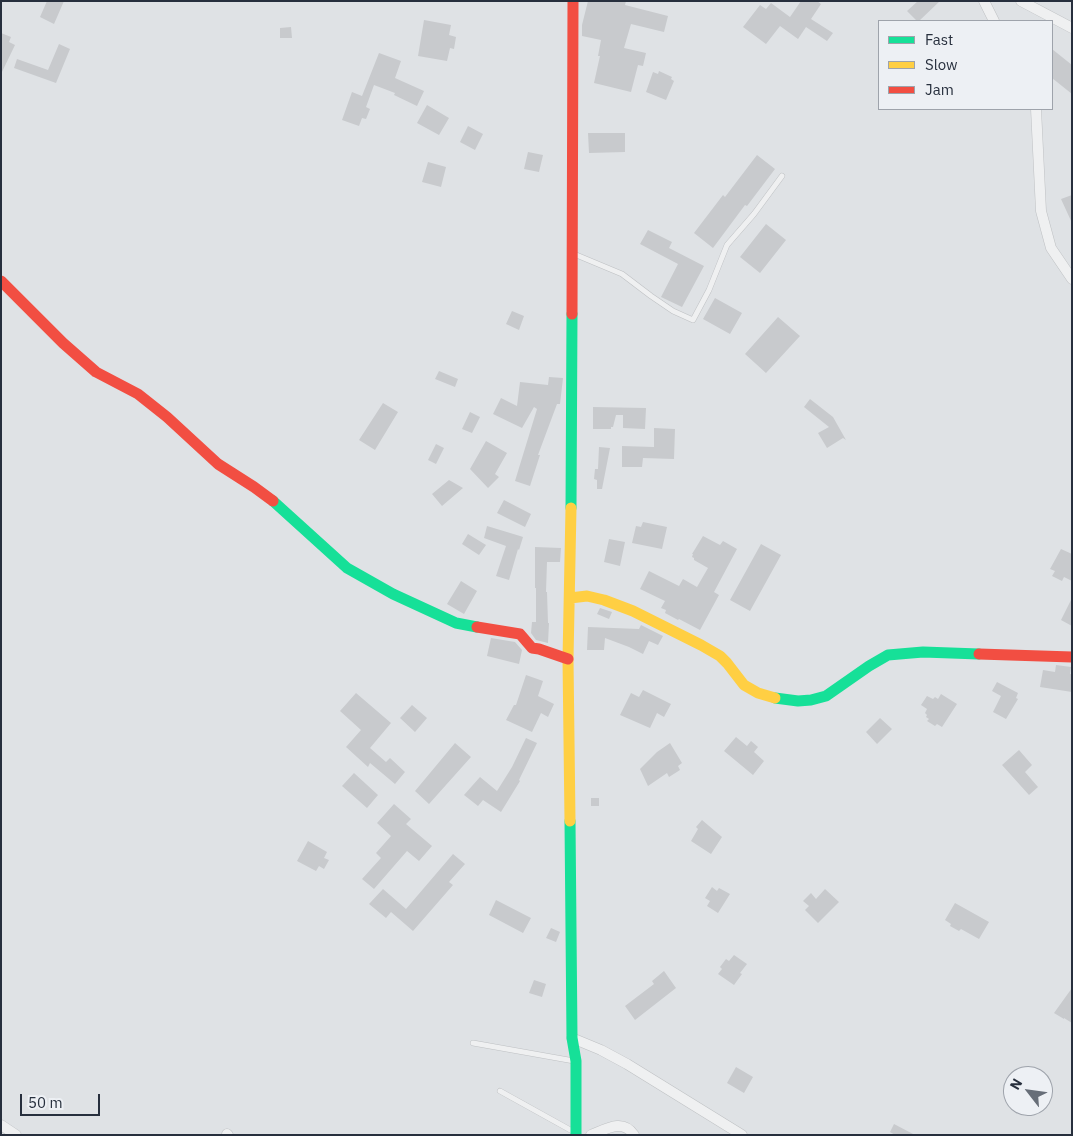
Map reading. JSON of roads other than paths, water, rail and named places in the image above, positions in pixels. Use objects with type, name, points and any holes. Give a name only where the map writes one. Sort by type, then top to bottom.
[{"type":"street","points":[[573,1],[573,254],[568,659],[572,1038],[576,1061],[576,1134]]},
{"type":"street","points":[[984,1],[994,20]]},
{"type":"street","points":[[1021,1],[1072,28]]},
{"type":"street","points":[[1036,110],[1041,211],[1051,248],[1072,279]]},
{"type":"street","points":[[1,281],[63,343],[96,372],[138,394],[167,417],[218,464],[276,503],[347,568],[394,594],[456,623],[520,634],[532,648],[568,659]]},
{"type":"street","points":[[570,598],[587,596],[633,611],[720,656],[744,685],[758,693],[798,701],[826,696],[888,655],[923,652],[1072,658]]},
{"type":"street","points":[[572,1038],[601,1050],[626,1064],[737,1134]]},
{"type":"street","points":[[1,1125],[16,1135]]},
{"type":"street","points":[[591,1135],[616,1126],[625,1126],[634,1135]]},
{"type":"lane","points":[[573,254],[622,274],[673,311],[694,320],[709,290],[727,245],[754,214],[782,176]]},
{"type":"lane","points":[[473,1043],[576,1061]]},
{"type":"lane","points":[[500,1091],[576,1134]]}]
